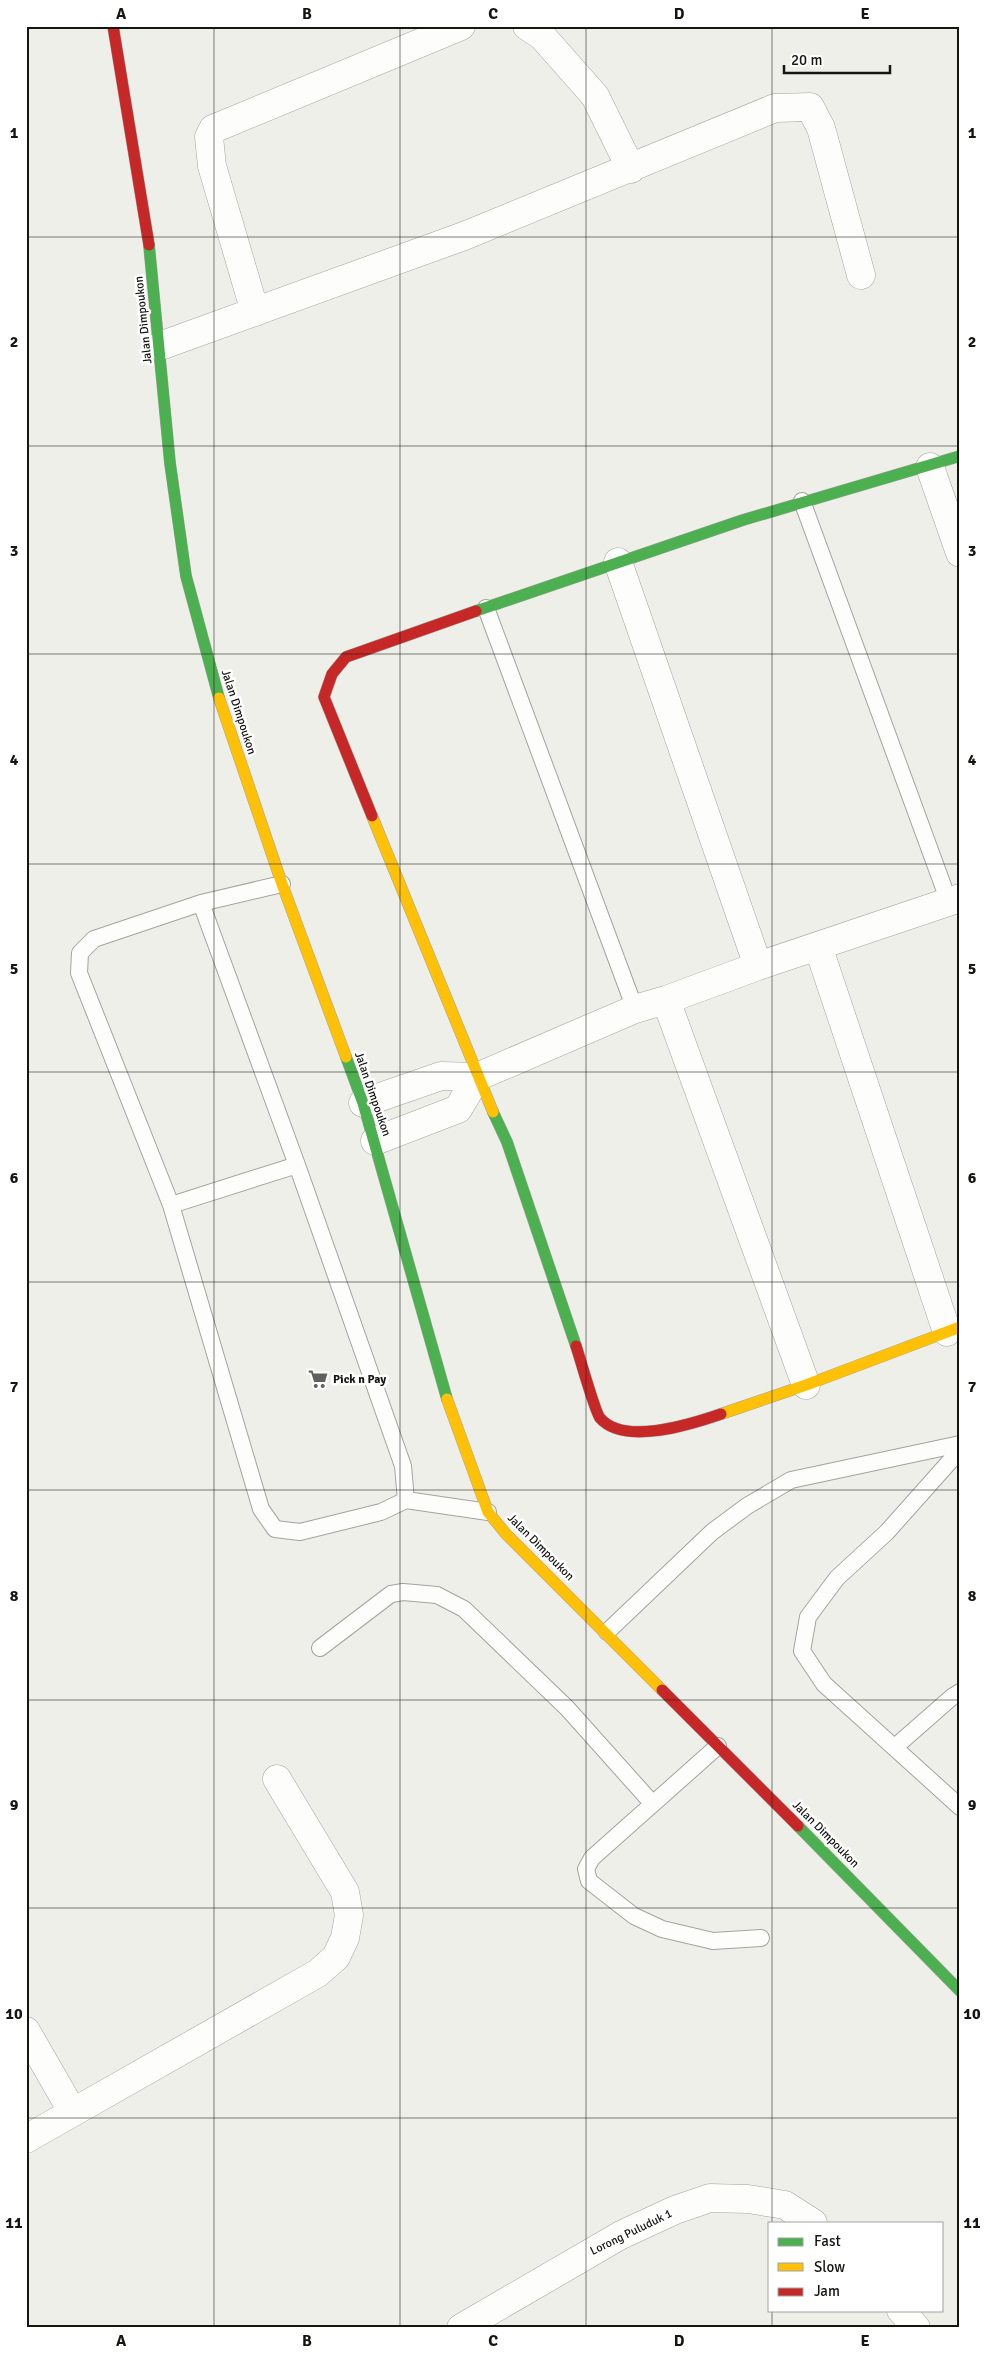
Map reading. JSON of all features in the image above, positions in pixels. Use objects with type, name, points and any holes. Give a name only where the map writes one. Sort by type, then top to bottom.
[{"type":"street","name":"Jalan Dimpoukon","points":[[113,26],[147,228],[170,463],[186,576],[223,711],[282,884],[363,1103],[442,1385],[488,1512],[513,1540],[607,1632],[960,1991]]},
{"type":"street","points":[[254,312],[212,166],[209,137],[214,129],[461,26]]},
{"type":"street","points":[[527,26],[542,36],[595,96],[631,169]]},
{"type":"street","points":[[160,346],[464,236],[631,169],[775,108],[810,107],[821,128],[861,275]]},
{"type":"street","points":[[818,946],[953,1330],[806,1386],[692,1424],[641,1432],[621,1431],[600,1418],[507,1142],[476,1077],[324,697],[332,674],[346,657],[618,562],[802,501],[930,467],[960,456]]},
{"type":"street","points":[[930,467],[960,553]]},
{"type":"street","points":[[618,562],[758,966]]},
{"type":"street","points":[[363,1103],[441,1076],[476,1077],[635,1009],[666,1000],[758,966],[954,900]]},
{"type":"street","points":[[666,1000],[806,1386]]},
{"type":"street","points":[[375,1141],[458,1109],[476,1077]]},
{"type":"street","points":[[26,2139],[72,2111],[318,1973],[336,1958],[345,1938],[349,1914],[345,1892],[277,1779]]},
{"type":"street","points":[[26,2031],[72,2111]]},
{"type":"street","name":"Lorong Puluduk 1","points":[[471,2325],[549,2275],[620,2235],[675,2210],[710,2198],[748,2199],[785,2205],[811,2222]]},
{"type":"street","points":[[903,2312],[916,2328]]},
{"type":"lane","points":[[802,501],[954,900]]},
{"type":"lane","points":[[486,608],[635,1009]]},
{"type":"lane","points":[[282,884],[201,903],[94,939],[80,953],[79,973],[171,1205],[260,1509],[275,1529],[300,1532],[381,1512],[406,1500],[488,1512]]},
{"type":"lane","points":[[201,903],[297,1164],[404,1466],[406,1500]]},
{"type":"lane","points":[[171,1205],[297,1164]]},
{"type":"lane","points":[[607,1632],[712,1532],[747,1506],[791,1480],[960,1444]]},
{"type":"lane","points":[[960,1450],[887,1532],[837,1578],[808,1617],[802,1651],[824,1684],[960,1807]]},
{"type":"lane","points":[[320,1648],[391,1594],[403,1592],[436,1595],[464,1609],[566,1708],[652,1804]]},
{"type":"lane","points":[[895,1748],[960,1692]]},
{"type":"lane","points":[[718,1746],[592,1858],[586,1869],[589,1881],[634,1916],[662,1929],[713,1941],[760,1938]]},
{"type":"traffic: fast","points":[[149,245],[170,463],[186,576],[219,698]]},
{"type":"traffic: fast","points":[[476,611],[743,520],[960,456]]},
{"type":"traffic: fast","points":[[346,1057],[363,1103],[447,1399]]},
{"type":"traffic: fast","points":[[493,1112],[507,1142],[576,1346]]},
{"type":"traffic: fast","points":[[798,1826],[960,1991]]},
{"type":"traffic: slow","points":[[219,698],[282,884],[346,1057]]},
{"type":"traffic: slow","points":[[372,816],[493,1112]]},
{"type":"traffic: slow","points":[[721,1414],[806,1385],[960,1327]]},
{"type":"traffic: slow","points":[[447,1399],[488,1512],[506,1534],[662,1690]]},
{"type":"traffic: jam","points":[[113,26],[149,245]]},
{"type":"traffic: jam","points":[[372,816],[324,697],[332,674],[346,657],[476,611]]},
{"type":"traffic: jam","points":[[576,1346],[598,1414],[600,1418],[611,1426],[625,1431],[641,1432],[676,1427],[721,1414]]},
{"type":"traffic: jam","points":[[662,1690],[798,1826]]},
{"type":"place","name":"Pick n Pay","points":[[318,1379]]}]
